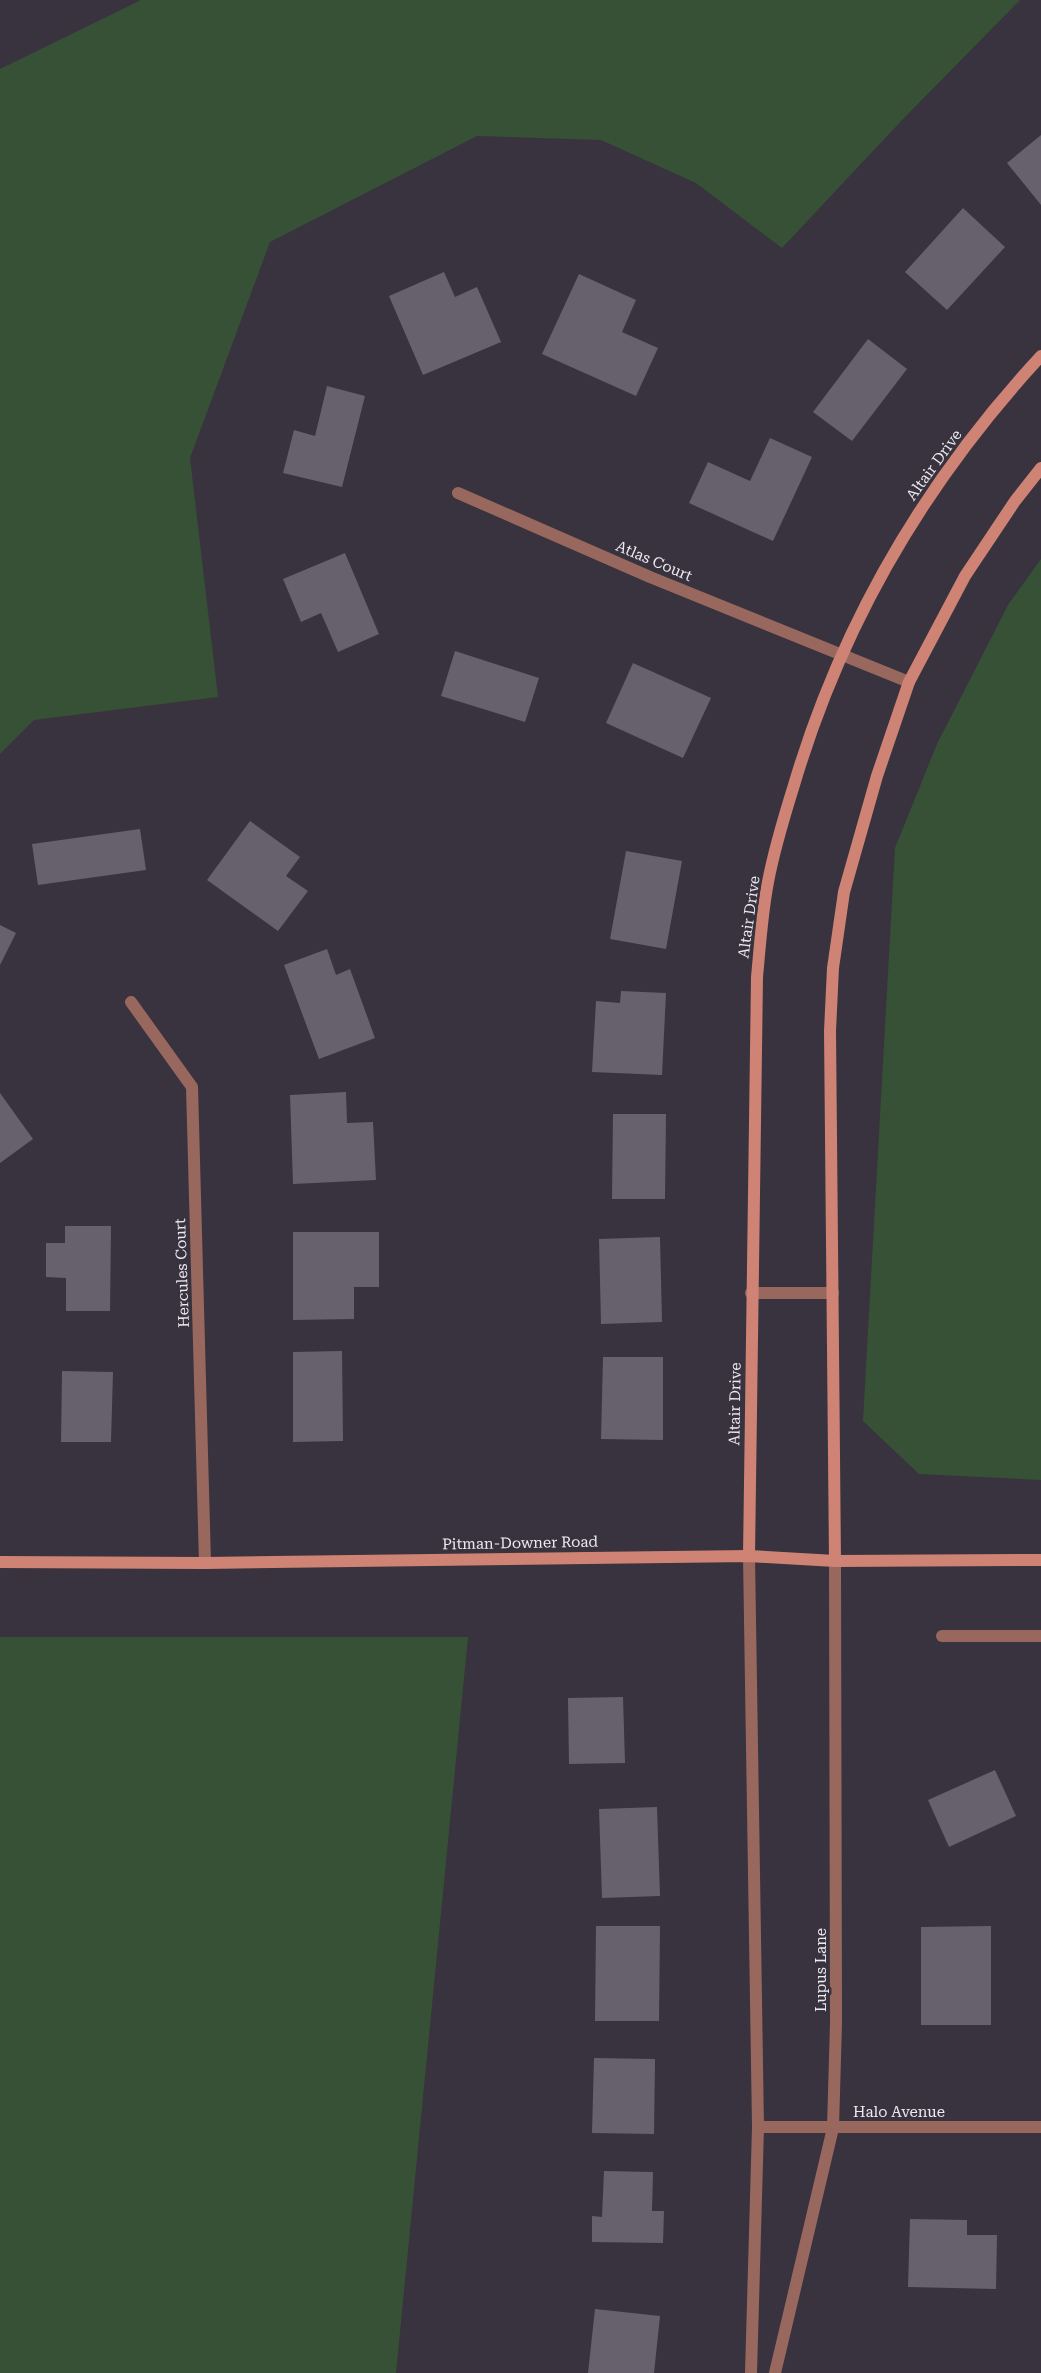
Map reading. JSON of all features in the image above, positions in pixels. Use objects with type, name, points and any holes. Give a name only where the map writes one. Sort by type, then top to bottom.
[{"type":"street","name":"Altair Drive","points":[[749,1556],[757,977],[768,882],[806,742],[840,654],[882,571],[952,461],[1041,356]]},
{"type":"street","points":[[835,1561],[831,1031],[833,968],[844,892],[877,776],[909,682],[965,576],[1041,468]]},
{"type":"street","name":"Atlas Court","points":[[458,493],[650,577],[909,682]]},
{"type":"street","name":"Hercules Court","points":[[131,1002],[192,1087],[204,1563]]},
{"type":"street","points":[[752,1293],[832,1293]]},
{"type":"street","points":[[749,1556],[758,2127],[751,2373]]},
{"type":"street","name":"Pitman-Downer Road","points":[[0,1562],[204,1563],[749,1556],[835,1561],[1041,1560]]},
{"type":"street","name":"Lupus Lane","points":[[775,2373],[833,2128],[836,2023],[835,1561]]},
{"type":"street","points":[[942,1636],[1041,1636]]},
{"type":"street","name":"Halo Avenue","points":[[758,2127],[1041,2127]]},
{"type":"green space","points":[[141,0],[1020,0],[904,118],[782,248],[696,183],[601,140],[477,136],[270,242],[190,458],[218,697],[34,720],[0,754],[0,69]]},
{"type":"green space","points":[[1041,559],[1041,1480],[919,1474],[863,1421],[895,848],[937,744],[1008,605]]},
{"type":"green space","points":[[0,1637],[468,1637],[396,2373],[0,2373]]},
{"type":"building","points":[[1041,135],[1041,205],[1007,163]]},
{"type":"building","points":[[963,208],[1005,247],[947,310],[905,272]]},
{"type":"building","points":[[444,272],[455,297],[477,287],[501,342],[423,375],[389,296]]},
{"type":"building","points":[[579,274],[636,300],[622,332],[658,348],[636,396],[542,354]]},
{"type":"building","points":[[868,339],[907,369],[852,441],[813,412]]},
{"type":"building","points":[[327,386],[365,396],[342,487],[283,473],[294,430],[315,436]]},
{"type":"building","points":[[770,438],[812,457],[773,541],[689,503],[708,462],[750,481]]},
{"type":"building","points":[[345,553],[379,634],[338,652],[321,613],[301,622],[283,579]]},
{"type":"building","points":[[455,651],[539,678],[525,722],[441,696]]},
{"type":"building","points":[[633,663],[711,698],[683,758],[606,723]]},
{"type":"building","points":[[250,821],[300,857],[286,876],[308,891],[278,931],[207,880]]},
{"type":"building","points":[[140,829],[146,870],[38,885],[32,844]]},
{"type":"building","points":[[626,851],[682,861],[666,949],[610,939]]},
{"type":"building","points":[[0,925],[16,933],[0,965]]},
{"type":"building","points":[[327,949],[336,975],[350,969],[375,1038],[319,1059],[284,965]]},
{"type":"building","points":[[621,991],[666,993],[662,1075],[592,1072],[596,1001],[620,1003]]},
{"type":"building","points":[[346,1092],[347,1123],[373,1122],[376,1180],[293,1184],[290,1095]]},
{"type":"building","points":[[0,1093],[33,1139],[0,1163]]},
{"type":"building","points":[[613,1114],[666,1114],[665,1199],[612,1199]]},
{"type":"building","points":[[65,1226],[111,1226],[110,1311],[66,1311],[66,1278],[46,1277],[46,1243],[65,1243]]},
{"type":"building","points":[[293,1232],[379,1232],[379,1287],[354,1287],[354,1319],[293,1320]]},
{"type":"building","points":[[660,1237],[662,1322],[601,1324],[599,1239]]},
{"type":"building","points":[[342,1351],[343,1441],[293,1442],[293,1352]]},
{"type":"building","points":[[603,1357],[663,1357],[663,1440],[601,1439]]},
{"type":"building","points":[[62,1371],[113,1372],[111,1442],[61,1442]]},
{"type":"building","points":[[623,1697],[625,1763],[569,1764],[568,1698]]},
{"type":"building","points":[[995,1770],[1016,1816],[949,1847],[928,1800]]},
{"type":"building","points":[[657,1807],[660,1896],[602,1898],[599,1809]]},
{"type":"building","points":[[596,1926],[660,1926],[659,2021],[595,2021]]},
{"type":"building","points":[[991,1926],[991,2025],[921,2025],[921,1927]]},
{"type":"building","points":[[594,2058],[655,2059],[654,2134],[592,2133]]},
{"type":"building","points":[[604,2171],[653,2172],[652,2211],[664,2211],[663,2243],[592,2242],[592,2216],[602,2217]]},
{"type":"building","points":[[910,2219],[967,2220],[967,2235],[997,2235],[996,2289],[908,2287]]},
{"type":"building","points":[[595,2309],[660,2316],[654,2373],[588,2373]]}]
